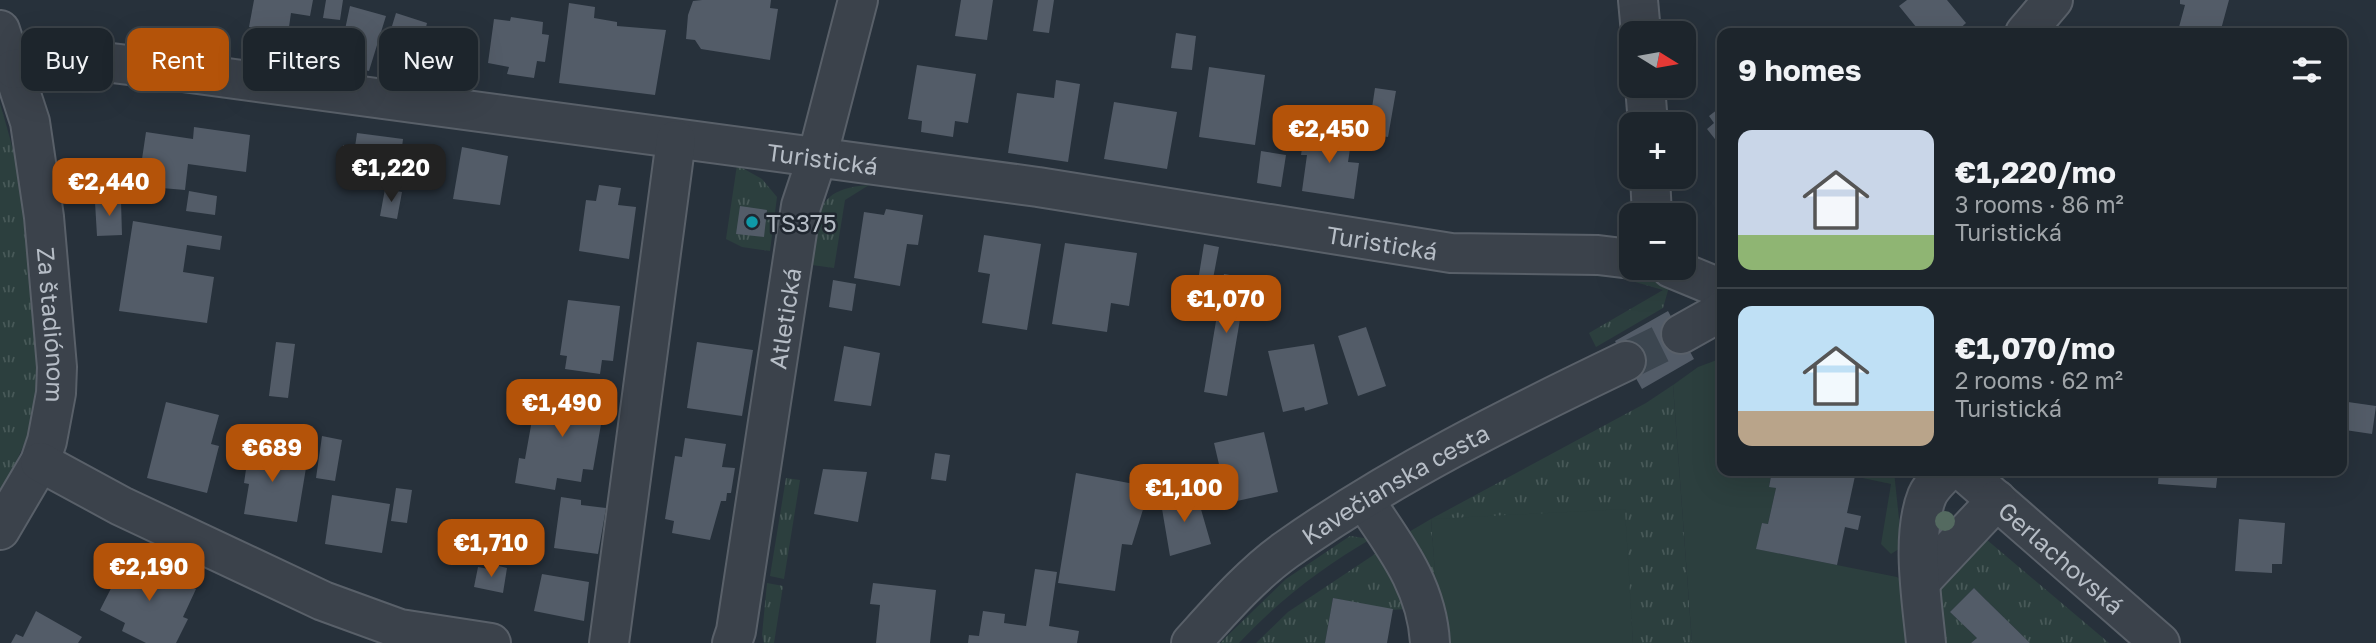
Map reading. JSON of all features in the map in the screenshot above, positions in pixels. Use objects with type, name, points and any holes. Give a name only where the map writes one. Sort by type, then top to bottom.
[{"type":"street","name":"Atletická","points":[[732,643],[801,206],[817,158],[858,0]]},
{"type":"street","points":[[1638,0],[1640,21]]},
{"type":"street","points":[[2032,28],[2054,12]]},
{"type":"street","name":"Za štadiónom","points":[[0,30],[30,121],[54,317],[56,393],[40,462],[0,530]]},
{"type":"street","name":"Turistická","points":[[14,68],[79,59],[1175,207],[1451,253],[1619,258]]},
{"type":"street","points":[[609,643],[676,140]]},
{"type":"street","points":[[1696,278],[1717,287]]},
{"type":"street","points":[[1681,334],[1717,314]]},
{"type":"street","name":"Kavečianska cesta","points":[[1191,643],[1222,608],[1285,551],[1422,464],[1626,361]]},
{"type":"street","points":[[40,462],[121,506],[398,636],[491,643]]},
{"type":"street","points":[[1926,643],[1921,581],[1921,533],[1928,494],[1943,476]]},
{"type":"street","name":"Gerlachovská","points":[[1969,476],[2160,643]]},
{"type":"street","points":[[1364,500],[1418,585],[1425,606],[1430,643]]},
{"type":"street","points":[[1921,581],[1997,500]]},
{"type":"green space","points":[[0,104],[18,172],[32,245],[37,282],[40,354],[33,417],[19,456],[0,494]]},
{"type":"green space","points":[[737,165],[762,179],[777,197],[770,251],[742,247],[726,239]]},
{"type":"green space","points":[[869,185],[845,200],[834,268],[812,265],[818,220],[827,199],[837,192]]},
{"type":"green space","points":[[1593,266],[1619,268],[1619,277],[1593,276]]},
{"type":"green space","points":[[1628,280],[1662,280],[1669,287],[1663,308],[1596,347],[1589,333],[1663,290]]},
{"type":"green space","points":[[1717,360],[1717,476],[1771,476],[1769,486],[1776,488],[1768,524],[1762,523],[1757,549],[1897,577],[1906,584],[1912,643],[1692,643],[1673,385],[1698,367]]},
{"type":"green space","points":[[1673,385],[1692,643],[1633,643],[1627,561],[1431,519],[1646,403]]},
{"type":"green space","points":[[1853,476],[1895,476],[1902,547],[1891,554],[1881,544],[1891,484]]},
{"type":"green space","points":[[786,478],[800,480],[784,579],[770,576]]},
{"type":"green space","points":[[1625,509],[1633,643],[1440,643],[1431,519]]},
{"type":"green space","points":[[1431,519],[1437,596],[1402,536]]},
{"type":"green space","points":[[1980,534],[2109,643],[2030,643],[1974,588],[1950,612],[1977,638],[1971,643],[1940,643],[1937,573]]},
{"type":"green space","points":[[1350,536],[1371,539],[1301,586],[1239,643],[1220,643],[1286,579]]},
{"type":"green space","points":[[1384,548],[1405,609],[1392,610],[1333,598],[1325,643],[1256,643],[1288,612]]},
{"type":"green space","points":[[767,583],[783,586],[774,643],[764,643],[762,635]]},
{"type":"building","points":[[254,0],[313,0],[310,16],[291,13],[289,28],[249,27]]},
{"type":"building","points":[[326,0],[343,0],[340,20],[323,18]]},
{"type":"building","points":[[771,0],[770,8],[778,9],[770,60],[701,49],[695,40],[686,39],[688,15],[693,1]]},
{"type":"building","points":[[961,0],[993,0],[987,40],[955,36]]},
{"type":"building","points":[[1038,0],[1054,0],[1049,33],[1033,31]]},
{"type":"building","points":[[1907,0],[1947,0],[1966,23],[1960,28],[1917,28],[1899,6]]},
{"type":"building","points":[[2180,0],[2229,0],[2221,28],[2179,27],[2185,5],[2180,4]]},
{"type":"building","points":[[569,3],[595,7],[594,18],[617,22],[617,26],[666,30],[655,95],[559,83]]},
{"type":"building","points":[[350,6],[386,16],[382,28],[379,28],[379,39],[369,71],[365,70],[365,28],[345,28]]},
{"type":"building","points":[[396,13],[427,23],[426,28],[391,28]]},
{"type":"building","points":[[511,17],[543,22],[542,34],[549,35],[545,62],[537,61],[534,78],[507,74],[509,67],[488,63],[494,19],[510,21]]},
{"type":"building","points":[[1176,33],[1196,36],[1192,70],[1171,68]]},
{"type":"building","points":[[917,65],[976,74],[968,123],[955,121],[953,137],[921,132],[922,121],[908,119]]},
{"type":"building","points":[[1209,67],[1265,75],[1255,145],[1199,137]]},
{"type":"building","points":[[1056,80],[1080,84],[1068,162],[1008,153],[1017,93],[1054,98]]},
{"type":"building","points":[[1375,88],[1396,91],[1388,137],[1368,134]]},
{"type":"building","points":[[1114,102],[1177,112],[1167,169],[1104,159]]},
{"type":"building","points":[[1717,110],[1717,142],[1707,129],[1714,123],[1709,116]]},
{"type":"building","points":[[194,127],[250,135],[246,172],[188,164],[185,190],[138,186],[146,132],[193,139]]},
{"type":"building","points":[[1305,129],[1352,136],[1348,162],[1359,163],[1354,199],[1302,191],[1307,155],[1301,155]]},
{"type":"building","points":[[357,133],[403,139],[397,188],[363,183],[363,190],[341,187],[343,145],[355,147]]},
{"type":"building","points":[[462,147],[508,156],[500,205],[453,199]]},
{"type":"building","points":[[1261,151],[1286,155],[1281,187],[1257,183]]},
{"type":"building","points":[[599,185],[621,188],[618,205],[636,207],[629,259],[579,251],[586,200],[596,201]]},
{"type":"building","points":[[385,189],[402,192],[397,219],[380,216]]},
{"type":"building","points":[[189,191],[217,196],[215,215],[186,211]]},
{"type":"building","points":[[121,201],[122,235],[97,236],[95,202]]},
{"type":"building","name":"TS375","points":[[740,206],[767,210],[764,237],[736,234]]},
{"type":"building","points":[[886,209],[923,215],[918,245],[907,244],[900,286],[854,278],[864,212],[884,215]]},
{"type":"building","points":[[133,221],[222,236],[220,250],[187,245],[183,272],[214,277],[207,323],[119,311]]},
{"type":"building","points":[[984,235],[1041,244],[1027,330],[982,323],[990,274],[978,272]]},
{"type":"building","points":[[1065,243],[1137,253],[1129,306],[1111,303],[1107,332],[1052,324]]},
{"type":"building","points":[[1204,244],[1219,247],[1212,284],[1198,281]]},
{"type":"building","points":[[1224,274],[1247,278],[1227,396],[1204,392]]},
{"type":"building","points":[[833,280],[856,284],[852,311],[829,307]]},
{"type":"building","points":[[568,300],[620,306],[613,361],[602,360],[600,374],[565,369],[567,356],[560,355]]},
{"type":"building","points":[[1668,311],[1694,359],[1642,389],[1615,341]]},
{"type":"building","points":[[1366,327],[1386,386],[1358,396],[1338,336]]},
{"type":"building","points":[[276,342],[295,344],[288,398],[269,396]]},
{"type":"building","points":[[697,342],[753,350],[742,416],[687,408]]},
{"type":"building","points":[[1314,344],[1328,404],[1305,411],[1304,407],[1283,412],[1268,351]]},
{"type":"building","points":[[844,346],[880,353],[871,406],[834,401]]},
{"type":"building","points":[[553,385],[603,395],[599,413],[603,413],[593,470],[583,469],[581,482],[557,478],[555,490],[515,483],[519,458],[525,459],[532,420],[538,409],[550,403]]},
{"type":"building","points":[[166,402],[219,415],[211,444],[219,446],[207,493],[147,478]]},
{"type":"building","points":[[2348,402],[2376,406],[2372,434],[2347,430]]},
{"type":"building","points":[[1264,432],[1278,492],[1228,503],[1214,443]]},
{"type":"building","points":[[322,436],[342,440],[335,481],[316,478]]},
{"type":"building","points":[[685,438],[726,444],[722,467],[735,468],[731,493],[727,493],[726,501],[721,501],[710,540],[672,533],[674,521],[665,519],[675,456],[682,457]]},
{"type":"building","points":[[250,442],[282,446],[279,463],[306,468],[297,522],[244,514],[249,484],[244,483]]},
{"type":"building","points":[[935,453],[950,455],[946,481],[931,479]]},
{"type":"building","points":[[823,469],[867,472],[858,522],[814,514]]},
{"type":"building","points":[[1076,473],[1150,487],[1132,545],[1122,544],[1115,591],[1058,583]]},
{"type":"building","points":[[1771,476],[1855,476],[1847,513],[1861,516],[1858,530],[1845,527],[1837,565],[1756,549],[1762,523],[1768,524],[1776,488],[1769,487]]},
{"type":"building","points":[[2159,476],[2217,476],[2216,488],[2158,484]]},
{"type":"building","points":[[396,488],[412,490],[407,523],[391,521]]},
{"type":"building","points":[[1191,490],[1194,500],[1198,499],[1211,544],[1170,556],[1161,503],[1166,498]]},
{"type":"building","points":[[332,495],[390,504],[382,553],[325,544]]},
{"type":"building","points":[[561,497],[581,500],[581,505],[606,508],[598,554],[554,548]]},
{"type":"building","points":[[2239,519],[2285,523],[2282,564],[2272,564],[2272,573],[2235,571]]},
{"type":"building","points":[[128,555],[196,589],[183,617],[188,619],[176,643],[146,643],[122,631],[125,623],[100,610]]},
{"type":"building","points":[[495,565],[507,568],[503,593],[474,587],[478,567],[494,570]]},
{"type":"building","points":[[1035,569],[1057,572],[1049,626],[1079,631],[1077,643],[968,643],[969,635],[979,636],[983,611],[1005,614],[1004,623],[1026,626]]},
{"type":"building","points":[[542,574],[589,582],[584,621],[534,611]]},
{"type":"building","points":[[873,583],[936,590],[930,643],[876,643],[880,605],[870,604]]},
{"type":"building","points":[[1974,588],[2030,643],[1971,643],[1977,638],[1950,612]]},
{"type":"building","points":[[1333,598],[1393,609],[1387,643],[1325,643]]},
{"type":"building","points":[[36,611],[82,637],[78,643],[11,643],[16,634],[23,637]]},
{"type":"tunnel","points":[[1626,361],[1681,334]]},
{"type":"place","name":"TS375","points":[[752,222]]}]
